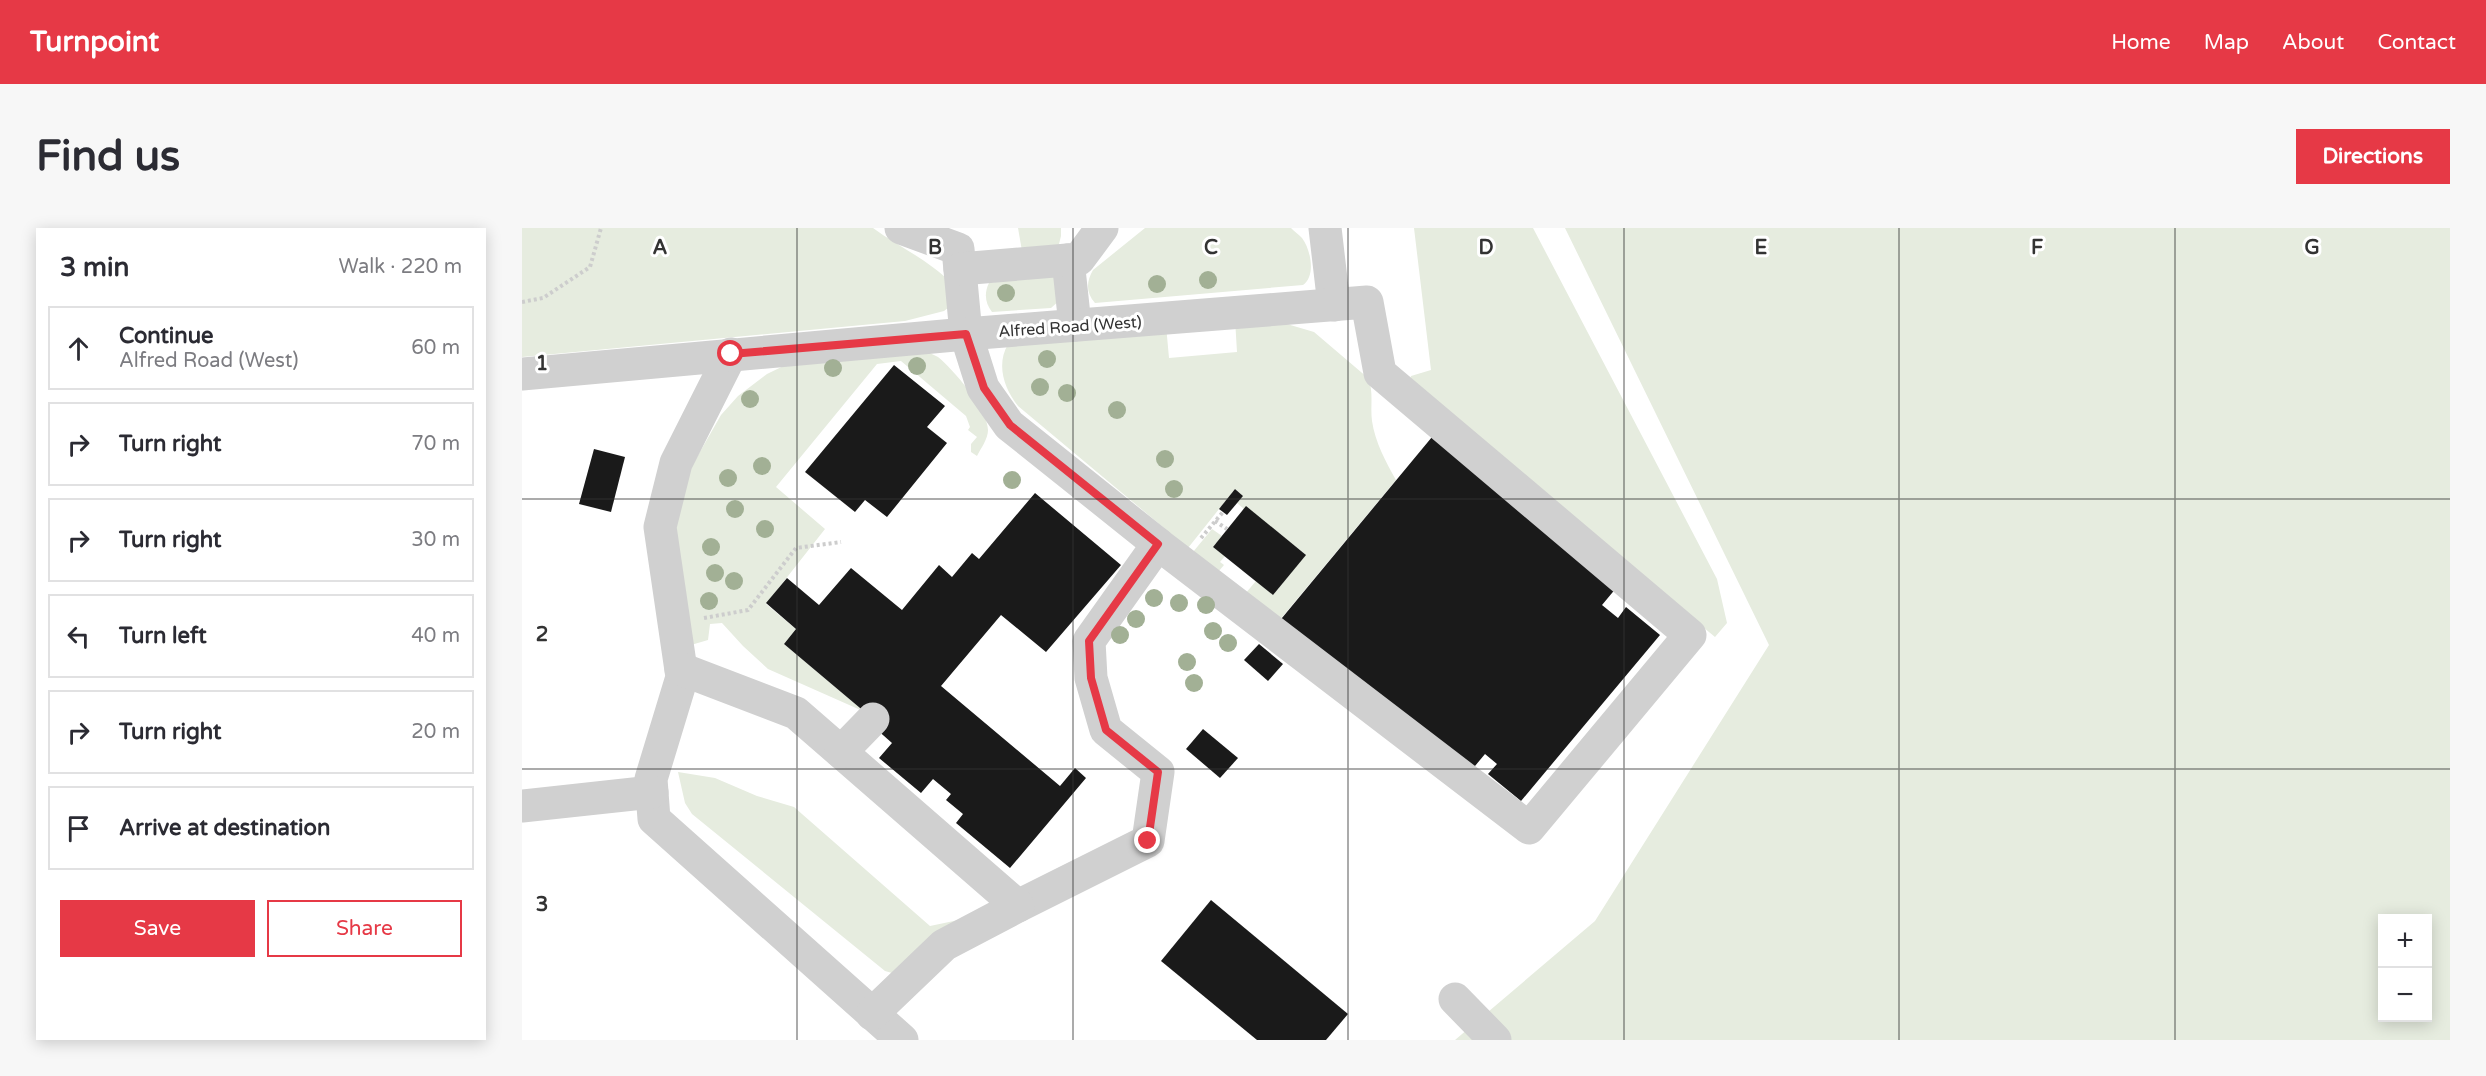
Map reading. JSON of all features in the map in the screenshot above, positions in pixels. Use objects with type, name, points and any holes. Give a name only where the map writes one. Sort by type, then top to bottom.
[{"type":"lane","points":[[872,1014],[944,945],[1148,841],[1158,772],[1106,730],[1091,678],[1089,641],[1158,544],[1010,425],[984,388],[966,334],[958,249],[901,228]]},
{"type":"lane","points":[[960,270],[1079,259],[1101,228]]},
{"type":"lane","points":[[1325,228],[1334,305]]},
{"type":"lane","points":[[1068,260],[1075,325]]},
{"type":"lane","name":"Alfred Road (West)","points":[[522,374],[731,354],[1367,302],[1380,373],[1690,635],[1529,828],[1158,544]]},
{"type":"lane","points":[[731,354],[676,463],[660,527],[682,677],[651,779],[654,819],[902,1040]]},
{"type":"lane","points":[[681,669],[796,713],[1018,906]]},
{"type":"lane","points":[[841,752],[873,719]]},
{"type":"lane","points":[[522,806],[652,792]]},
{"type":"lane","points":[[1455,999],[1495,1040]]},
{"type":"path","points":[[522,302],[543,298],[590,267],[601,228]]},
{"type":"path","points":[[1215,520],[1227,529]]},
{"type":"path","points":[[707,617],[748,610],[796,549],[841,542]]},
{"type":"shaded area","points":[[522,228],[873,228],[924,260],[951,283],[953,304],[944,311],[905,321],[522,357]]},
{"type":"shaded area","points":[[1018,228],[1061,228],[1058,248],[1022,251]]},
{"type":"shaded area","points":[[1145,228],[1291,228],[1302,238],[1308,249],[1311,263],[1310,276],[1303,285],[1095,303],[1088,287],[1093,270]]},
{"type":"shaded area","points":[[1414,228],[1533,228],[1717,579],[1727,623],[1715,637],[1415,388],[1410,379],[1411,376],[1431,370]]},
{"type":"shaded area","points":[[1565,228],[2450,228],[2450,1040],[1455,1040],[1595,921],[1769,645]]},
{"type":"shaded area","points":[[1050,274],[1056,278],[1060,300],[1051,308],[992,312],[990,309],[986,298],[989,283]]},
{"type":"shaded area","points":[[1235,319],[1270,319],[1314,332],[1368,378],[1371,389],[1373,429],[1381,452],[1396,480],[1278,622],[1245,594],[1256,581],[1273,595],[1305,554],[1246,507],[1244,509],[1237,503],[1243,496],[1235,489],[1188,548],[1018,406],[1003,376],[1004,352],[1008,344],[1166,325],[1169,358],[1237,352]]},
{"type":"shaded area","points":[[921,349],[938,357],[944,363],[969,390],[982,412],[988,433],[977,456],[971,452],[971,444],[977,437],[968,430],[970,427],[966,416],[901,361],[877,364],[776,487],[825,529],[766,604],[796,629],[784,644],[865,712],[768,669],[722,623],[710,624],[708,640],[691,645],[673,540],[689,471],[721,415],[738,396],[767,374],[802,357]]},
{"type":"shaded area","points":[[1212,529],[1222,536],[1213,547],[1225,556],[1220,562],[1224,565],[1218,572],[1193,552]]},
{"type":"shaded area","points":[[678,772],[715,778],[757,796],[794,807],[930,926],[968,918],[892,973],[885,971],[692,814],[685,803]]},
{"type":"building","points":[[894,365],[945,406],[927,427],[947,443],[887,517],[865,500],[855,512],[805,472]]},
{"type":"building","points":[[1432,437],[1622,581],[1602,605],[1618,618],[1626,607],[1660,635],[1521,801],[1488,774],[1497,764],[1485,754],[1465,778],[1277,624]]},
{"type":"building","points":[[594,449],[625,457],[611,512],[579,504]]},
{"type":"building","points":[[1235,489],[1243,496],[1227,515],[1219,509]]},
{"type":"building","points":[[1035,493],[1121,565],[1046,652],[1001,615],[941,686],[1060,786],[1075,768],[1086,778],[1010,868],[956,823],[963,814],[946,800],[951,794],[933,779],[921,793],[879,758],[892,743],[875,728],[879,724],[784,644],[796,629],[766,603],[787,578],[819,605],[851,568],[902,610],[939,565],[952,577],[972,553],[979,559]]},
{"type":"building","points":[[1246,506],[1306,555],[1273,595],[1213,547]]},
{"type":"building","points":[[1259,644],[1283,664],[1268,681],[1244,660]]},
{"type":"building","points":[[1203,729],[1238,758],[1220,778],[1186,749]]},
{"type":"building","points":[[1211,900],[1348,1014],[1326,1040],[1257,1040],[1161,961]]},
{"type":"route","points":[[731,354],[966,334],[984,388],[1010,425],[1158,544],[1089,641],[1091,678],[1106,730],[1158,772],[1148,841]]}]
